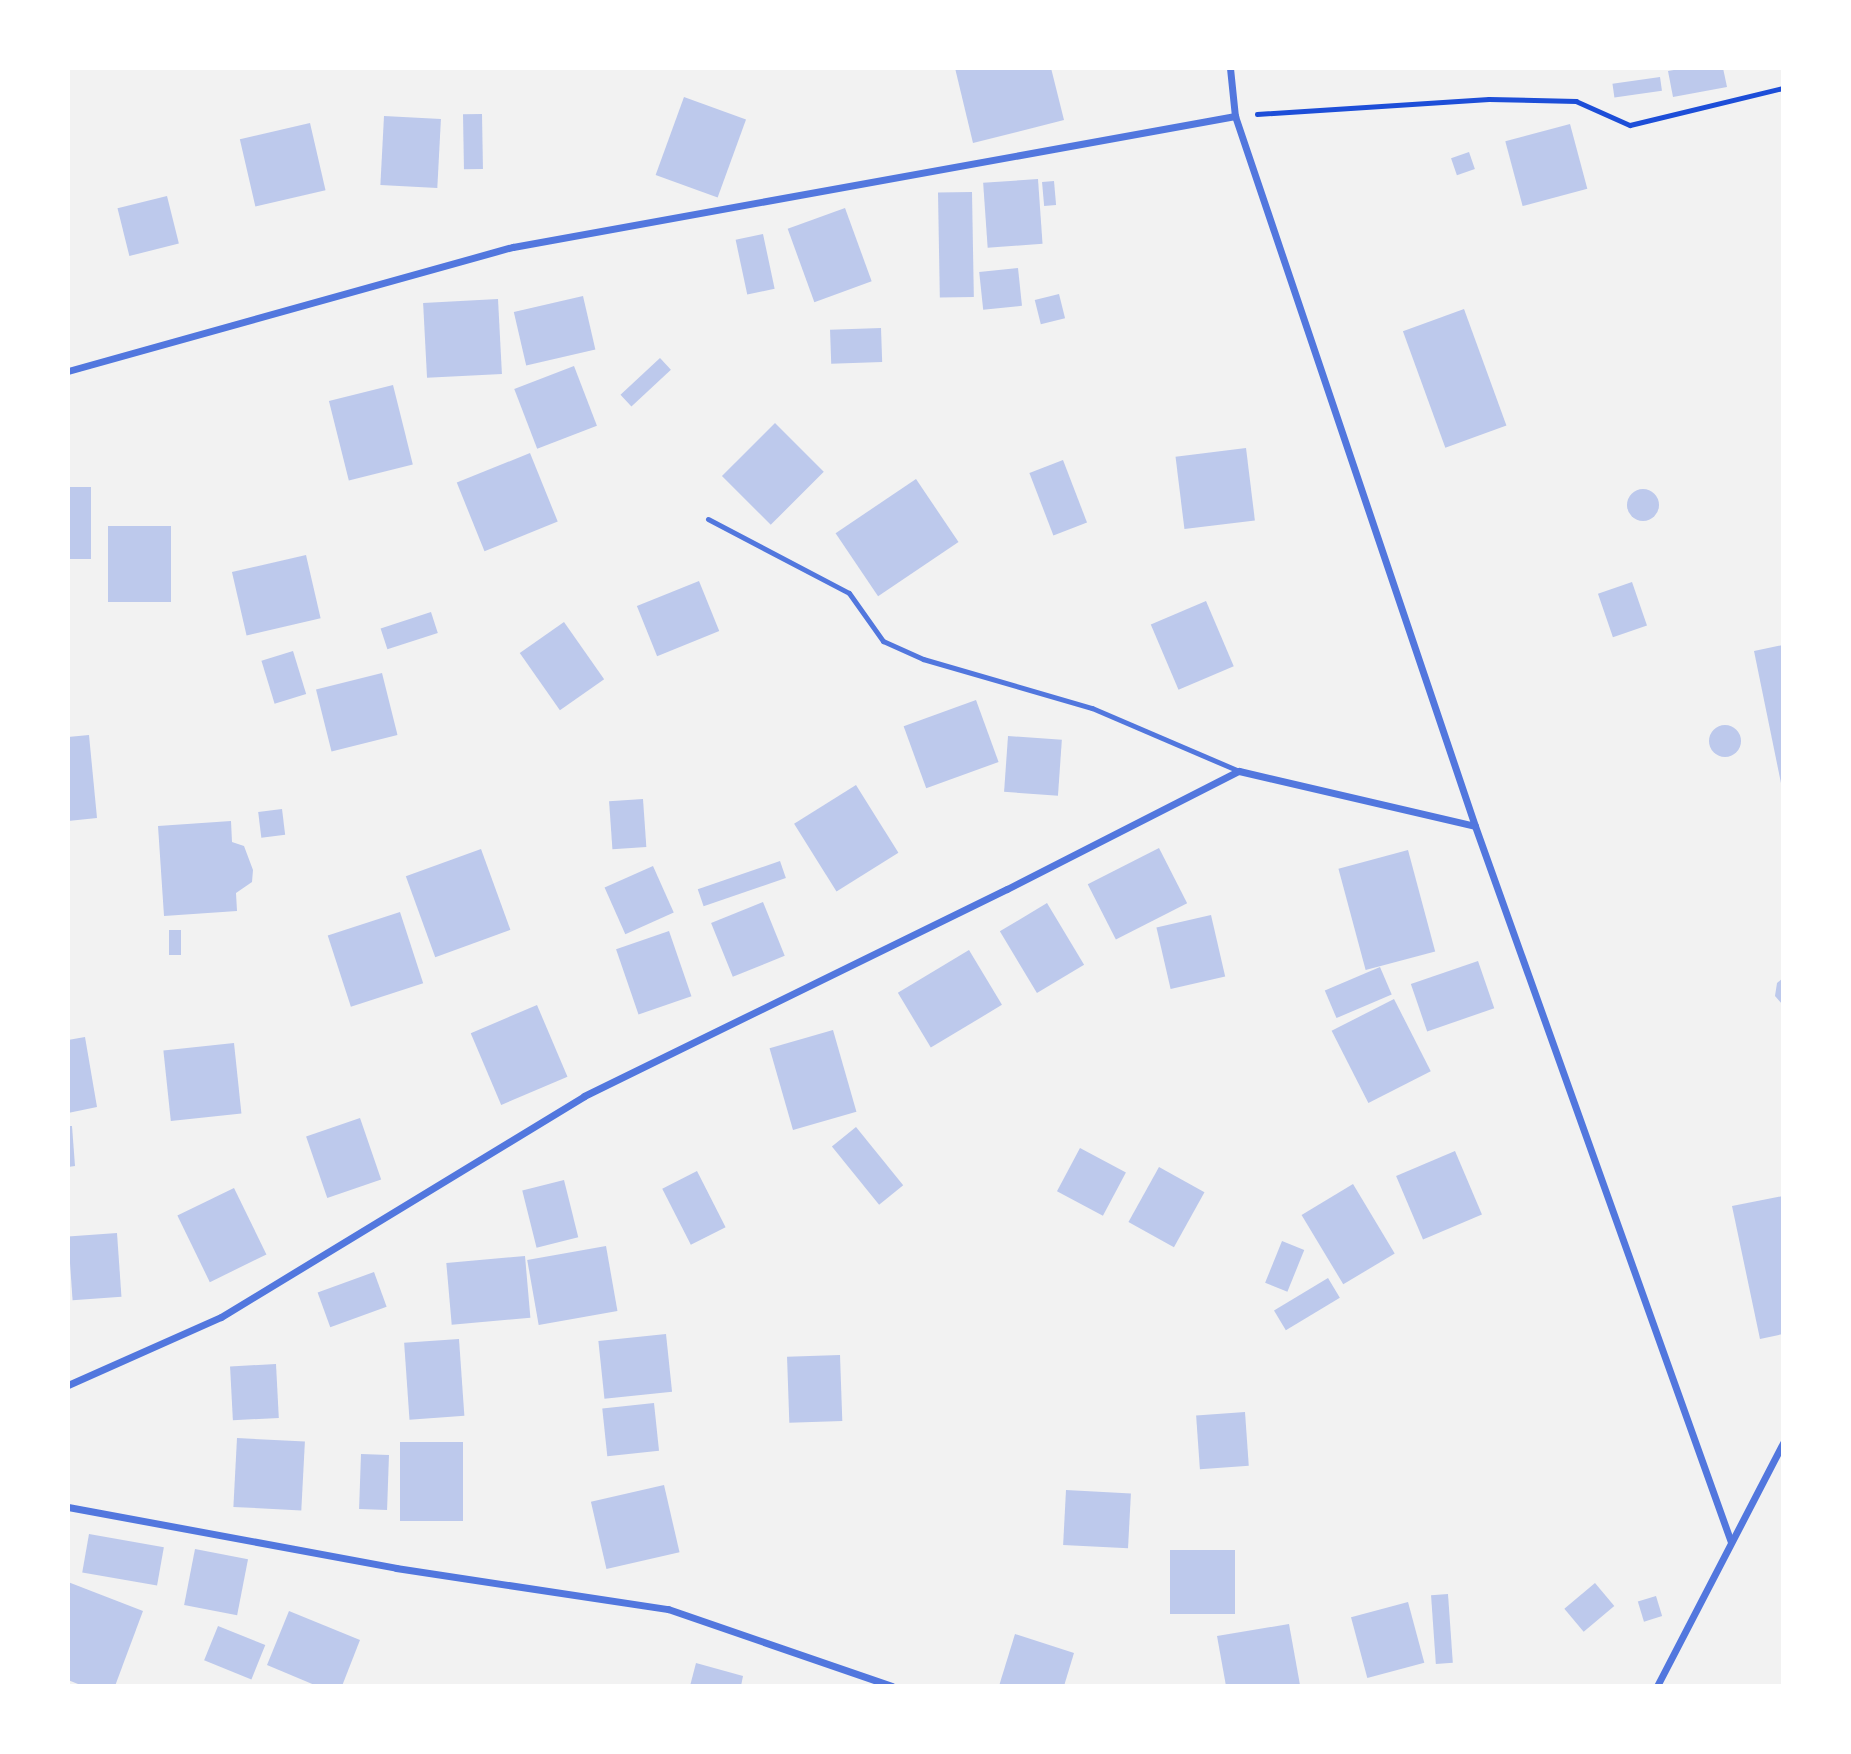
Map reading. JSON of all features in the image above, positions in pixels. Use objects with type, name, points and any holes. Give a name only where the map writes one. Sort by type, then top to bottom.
[{"type":"street","points":[[1230,68],[1235,116],[1475,826],[1731,1542]]},
{"type":"street","points":[[68,371],[513,247],[1235,116]]},
{"type":"street","points":[[68,1385],[221,1317],[583,1096],[1007,889],[1239,771],[1475,826]]},
{"type":"street","points":[[1657,1686],[1783,1443]]},
{"type":"street","points":[[68,1507],[396,1568],[668,1609],[892,1686]]},
{"type":"lane","points":[[708,519],[849,593],[883,640],[923,659],[1092,708],[1239,771]]},
{"type":"path","points":[[1235,116],[1501,99],[1576,101],[1630,124],[1783,88]]},
{"type":"building","points":[[955,68],[1051,68],[1064,120],[973,143]]},
{"type":"building","points":[[1723,68],[1727,87],[1673,97],[1668,71]]},
{"type":"building","points":[[1660,77],[1662,91],[1614,98],[1612,84]]},
{"type":"building","points":[[684,97],[746,120],[718,198],[656,175]]},
{"type":"building","points":[[463,114],[482,114],[483,169],[464,169]]},
{"type":"building","points":[[384,116],[441,119],[437,188],[380,185]]},
{"type":"building","points":[[310,123],[326,190],[255,206],[240,139]]},
{"type":"building","points":[[1570,124],[1587,189],[1523,206],[1505,141]]},
{"type":"building","points":[[1469,152],[1475,169],[1457,175],[1451,158]]},
{"type":"building","points":[[1038,179],[1043,244],[988,248],[983,183]]},
{"type":"building","points":[[1054,181],[1056,205],[1044,206],[1042,182]]},
{"type":"building","points":[[972,192],[974,297],[940,298],[938,193]]},
{"type":"building","points":[[167,196],[179,244],[129,256],[118,208]]},
{"type":"building","points":[[845,208],[872,281],[814,302],[788,229]]},
{"type":"building","points":[[763,234],[775,289],[747,295],[736,240]]},
{"type":"building","points":[[1018,268],[1022,306],[983,310],[979,272]]},
{"type":"building","points":[[1059,294],[1065,318],[1041,324],[1035,300]]},
{"type":"building","points":[[583,296],[595,350],[526,366],[514,312]]},
{"type":"building","points":[[498,299],[502,374],[427,378],[423,303]]},
{"type":"building","points":[[1464,309],[1506,426],[1445,448],[1403,331]]},
{"type":"building","points":[[881,328],[882,362],[831,364],[830,330]]},
{"type":"building","points":[[660,358],[671,370],[631,407],[621,395]]},
{"type":"building","points":[[574,366],[597,426],[537,449],[514,389]]},
{"type":"building","points":[[393,385],[413,465],[349,481],[329,401]]},
{"type":"building","points":[[775,423],[824,472],[771,525],[722,476]]},
{"type":"building","points":[[1246,448],[1255,520],[1184,529],[1176,457]]},
{"type":"building","points":[[530,453],[558,522],[484,551],[457,483]]},
{"type":"building","points":[[1063,460],[1087,523],[1053,535],[1029,473]]},
{"type":"building","points":[[916,479],[958,542],[878,596],[836,533]]},
{"type":"building","points":[[68,487],[91,487],[91,559],[68,559]]},
{"type":"building","points":[[1643,489],[1654,494],[1659,505],[1654,516],[1643,521],[1632,516],[1627,505],[1632,494]]},
{"type":"building","points":[[108,526],[171,526],[171,602],[108,602]]},
{"type":"building","points":[[306,555],[321,618],[247,635],[232,572]]},
{"type":"building","points":[[699,581],[719,631],[657,656],[637,606]]},
{"type":"building","points":[[1632,582],[1647,625],[1613,637],[1598,594]]},
{"type":"building","points":[[1206,601],[1234,666],[1179,690],[1151,624]]},
{"type":"building","points":[[431,612],[438,633],[387,649],[381,628]]},
{"type":"building","points":[[564,622],[604,679],[560,710],[520,653]]},
{"type":"building","points":[[1783,645],[1783,787],[1782,788],[1754,651]]},
{"type":"building","points":[[293,651],[306,694],[275,704],[261,661]]},
{"type":"building","points":[[382,673],[397,735],[332,752],[316,689]]},
{"type":"building","points":[[976,700],[999,762],[926,788],[904,726]]},
{"type":"building","points":[[1725,725],[1736,730],[1741,741],[1736,752],[1725,757],[1714,752],[1709,741],[1714,730]]},
{"type":"building","points":[[89,735],[97,818],[68,821],[68,737]]},
{"type":"building","points":[[1008,736],[1062,740],[1058,796],[1004,792]]},
{"type":"building","points":[[856,785],[898,853],[836,892],[794,824]]},
{"type":"building","points":[[643,799],[646,847],[612,849],[609,801]]},
{"type":"building","points":[[282,809],[285,835],[261,838],[258,812]]},
{"type":"building","points":[[231,821],[232,842],[244,846],[253,870],[252,882],[236,893],[237,911],[164,916],[158,826]]},
{"type":"building","points":[[1159,848],[1187,903],[1116,940],[1088,884]]},
{"type":"building","points":[[481,849],[510,930],[435,957],[406,876]]},
{"type":"building","points":[[1408,850],[1435,951],[1366,970],[1338,869]]},
{"type":"building","points":[[780,861],[786,878],[704,906],[698,889]]},
{"type":"building","points":[[653,866],[674,913],[625,934],[605,888]]},
{"type":"building","points":[[763,902],[785,956],[733,977],[711,923]]},
{"type":"building","points":[[1047,903],[1084,965],[1037,993],[1000,931]]},
{"type":"building","points":[[400,912],[423,983],[351,1007],[328,935]]},
{"type":"building","points":[[1211,915],[1225,976],[1171,989],[1156,928]]},
{"type":"building","points":[[169,930],[181,930],[181,955],[169,955]]},
{"type":"building","points":[[669,931],[691,996],[639,1014],[616,949]]},
{"type":"building","points":[[969,950],[1002,1005],[931,1048],[898,993]]},
{"type":"building","points":[[1478,961],[1494,1008],[1427,1031],[1411,984]]},
{"type":"building","points":[[1380,967],[1392,995],[1336,1018],[1325,990]]},
{"type":"building","points":[[1783,978],[1783,1005],[1775,996],[1777,983]]},
{"type":"building","points":[[1394,999],[1431,1071],[1368,1103],[1332,1031]]},
{"type":"building","points":[[537,1005],[567,1077],[501,1105],[471,1033]]},
{"type":"building","points":[[833,1030],[856,1112],[793,1130],[770,1048]]},
{"type":"building","points":[[85,1037],[97,1107],[68,1113],[68,1040]]},
{"type":"building","points":[[234,1043],[241,1114],[171,1121],[163,1050]]},
{"type":"building","points":[[360,1118],[381,1179],[327,1198],[306,1137]]},
{"type":"building","points":[[68,1126],[72,1126],[75,1166],[68,1167]]},
{"type":"building","points":[[856,1127],[903,1185],[879,1205],[832,1147]]},
{"type":"building","points":[[1080,1148],[1126,1172],[1103,1216],[1057,1191]]},
{"type":"building","points":[[1455,1151],[1482,1215],[1423,1240],[1396,1176]]},
{"type":"building","points":[[1159,1167],[1204,1192],[1174,1247],[1128,1222]]},
{"type":"building","points":[[697,1171],[726,1227],[691,1245],[662,1189]]},
{"type":"building","points":[[564,1180],[578,1237],[537,1248],[522,1190]]},
{"type":"building","points":[[1353,1184],[1395,1253],[1343,1284],[1302,1215]]},
{"type":"building","points":[[234,1188],[266,1255],[210,1282],[177,1216]]},
{"type":"building","points":[[1783,1196],[1783,1334],[1760,1339],[1732,1206]]},
{"type":"building","points":[[117,1233],[121,1297],[73,1300],[68,1236]]},
{"type":"building","points":[[1282,1241],[1304,1250],[1287,1292],[1265,1283]]},
{"type":"building","points":[[606,1246],[617,1311],[539,1325],[527,1260]]},
{"type":"building","points":[[525,1256],[530,1318],[452,1325],[446,1263]]},
{"type":"building","points":[[374,1272],[387,1307],[330,1327],[318,1293]]},
{"type":"building","points":[[1328,1278],[1340,1298],[1286,1330],[1274,1310]]},
{"type":"building","points":[[666,1334],[672,1392],[604,1399],[598,1341]]},
{"type":"building","points":[[459,1339],[464,1416],[410,1420],[404,1343]]},
{"type":"building","points":[[840,1355],[842,1421],[789,1423],[787,1357]]},
{"type":"building","points":[[276,1364],[279,1418],[233,1420],[230,1366]]},
{"type":"building","points":[[654,1403],[659,1451],[607,1456],[602,1408]]},
{"type":"building","points":[[1245,1412],[1249,1466],[1200,1469],[1196,1415]]},
{"type":"building","points":[[237,1438],[305,1442],[301,1510],[233,1507]]},
{"type":"building","points":[[400,1442],[463,1442],[463,1521],[400,1521]]},
{"type":"building","points":[[361,1454],[389,1455],[387,1510],[359,1509]]},
{"type":"building","points":[[664,1485],[680,1552],[606,1569],[591,1502]]},
{"type":"building","points":[[1066,1490],[1131,1493],[1128,1548],[1063,1545]]},
{"type":"building","points":[[89,1534],[164,1547],[157,1586],[82,1572]]},
{"type":"building","points":[[195,1549],[248,1559],[237,1615],[184,1605]]},
{"type":"building","points":[[1170,1550],[1235,1550],[1235,1614],[1170,1614]]},
{"type":"building","points":[[68,1582],[143,1611],[115,1686],[83,1686],[68,1680]]},
{"type":"building","points":[[1595,1583],[1614,1606],[1584,1632],[1564,1609]]},
{"type":"building","points":[[1448,1594],[1453,1663],[1436,1664],[1431,1595]]},
{"type":"building","points":[[1656,1596],[1662,1616],[1644,1622],[1638,1602]]},
{"type":"building","points":[[1408,1602],[1424,1663],[1367,1678],[1351,1617]]},
{"type":"building","points":[[289,1611],[360,1640],[342,1686],[317,1686],[267,1665]]},
{"type":"building","points":[[1289,1624],[1300,1685],[1226,1686],[1217,1636]]},
{"type":"building","points":[[218,1626],[265,1645],[251,1679],[204,1660]]},
{"type":"building","points":[[1015,1634],[1074,1653],[1064,1686],[999,1686]]},
{"type":"building","points":[[696,1663],[743,1676],[741,1686],[690,1686]]}]
